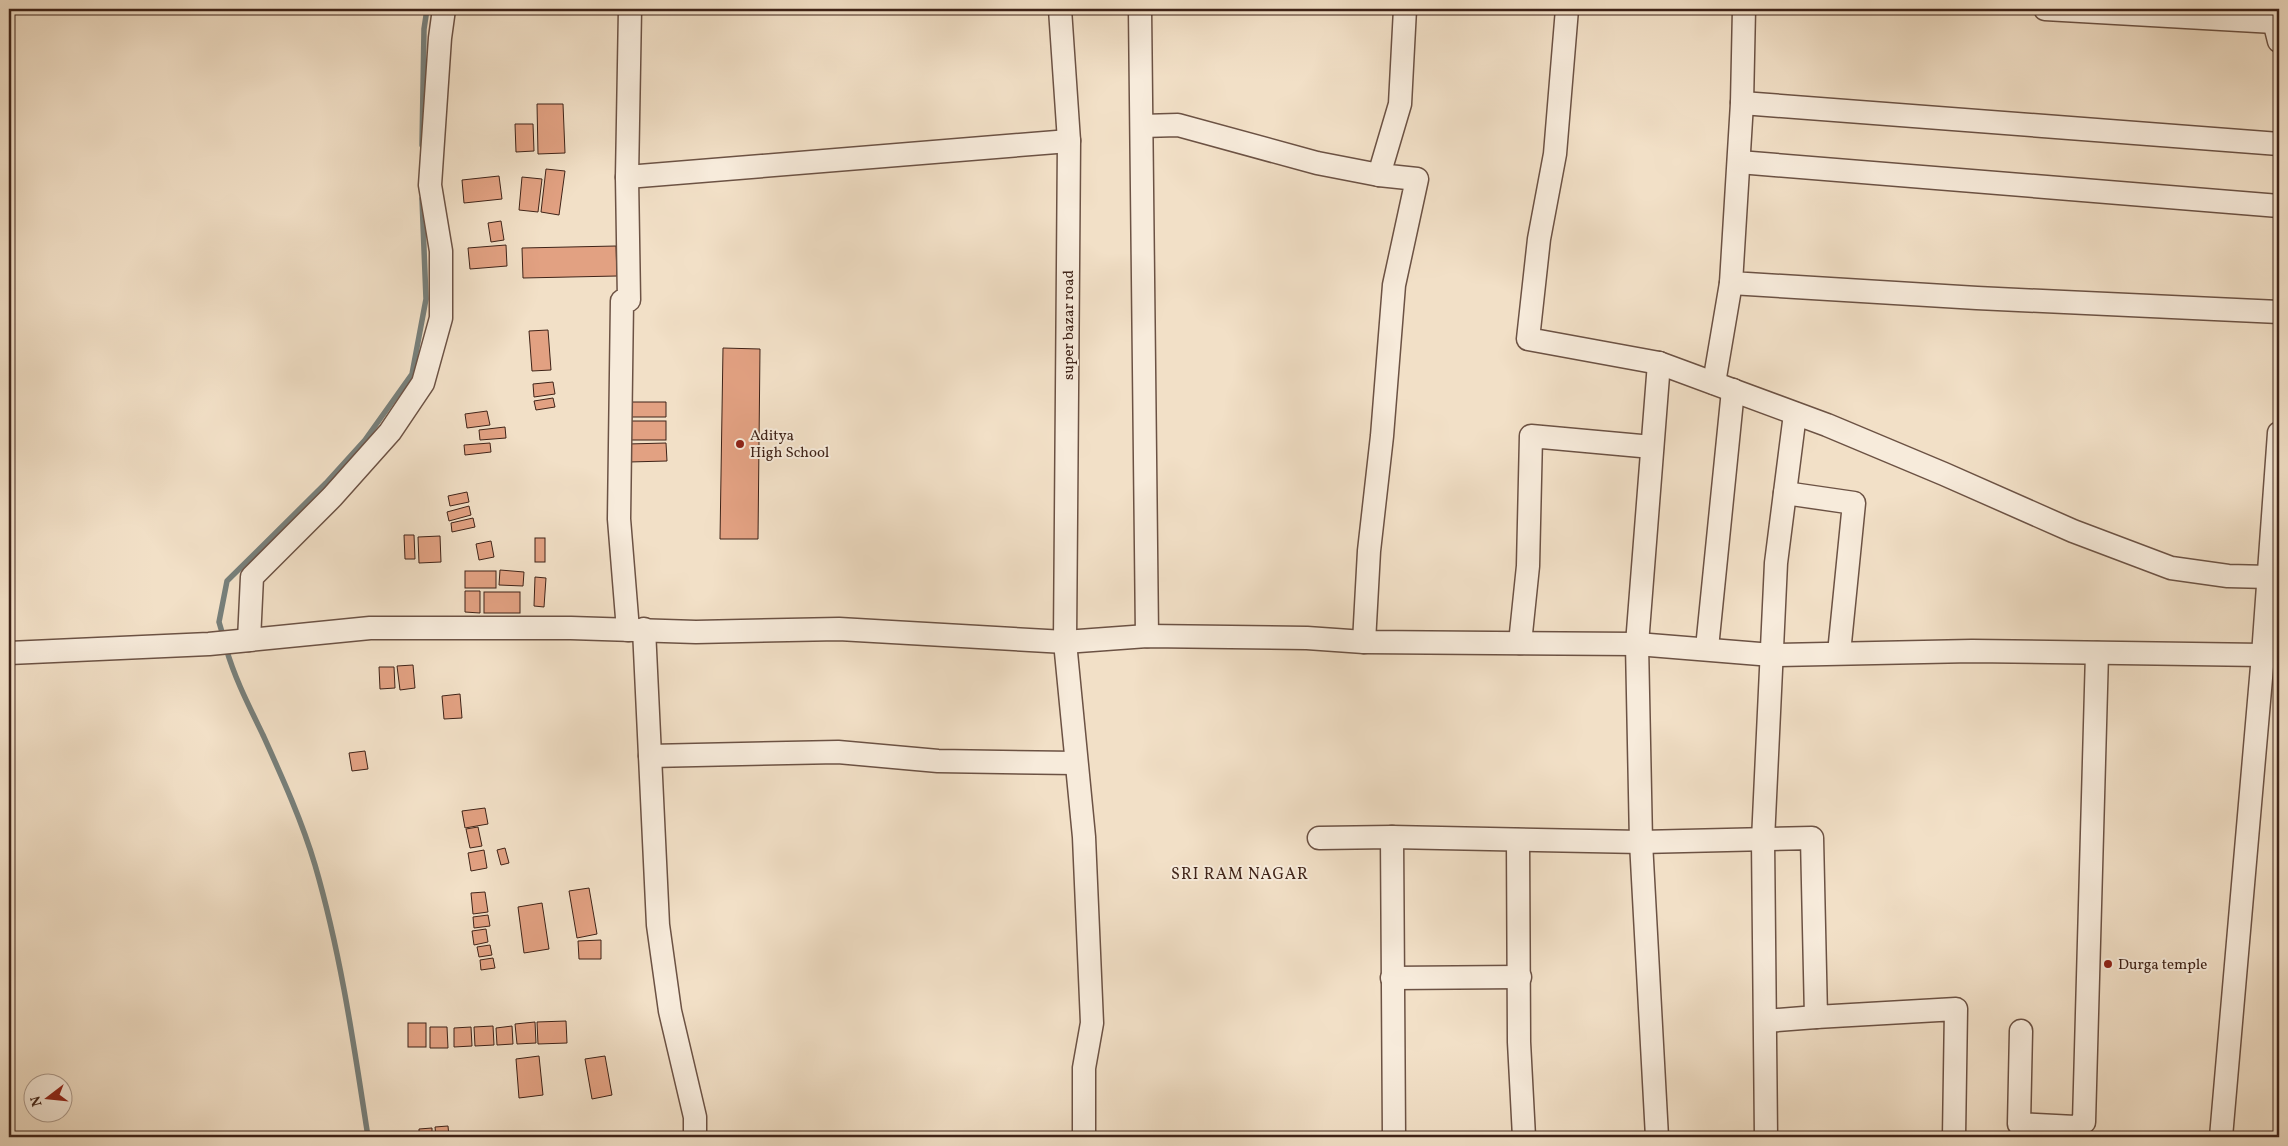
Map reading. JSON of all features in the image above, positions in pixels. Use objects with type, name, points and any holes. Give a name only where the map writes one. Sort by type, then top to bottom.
[{"type":"street","points":[[233,641],[252,577],[332,497],[390,432],[423,384],[441,318],[441,251],[430,186],[440,38],[444,9]]},
{"type":"street","points":[[630,9],[627,177],[629,300],[622,301],[619,519],[636,630],[650,756],[658,925],[670,1011],[695,1117],[695,1137]]},
{"type":"street","name":"super bazar road","points":[[1060,9],[1069,141],[1065,642],[1084,837],[1092,1023],[1084,1068],[1084,1137]]},
{"type":"street","points":[[1140,9],[1147,636]]},
{"type":"street","points":[[1379,175],[1400,104],[1405,9]]},
{"type":"street","points":[[1567,9],[1556,154],[1539,239],[1528,340],[1659,363],[1724,386],[1827,425],[2073,531],[2171,568],[2228,576],[2269,577]]},
{"type":"street","points":[[1706,648],[1742,104],[1744,9]]},
{"type":"street","points":[[2045,9],[2275,24]]},
{"type":"street","points":[[1742,104],[2279,144]]},
{"type":"street","points":[[1142,126],[1178,125],[1317,163],[1379,175],[1417,179],[1394,285],[1382,436],[1369,551],[1364,642]]},
{"type":"street","points":[[627,177],[1069,141]]},
{"type":"street","points":[[1738,162],[2279,206]]},
{"type":"street","points":[[1731,283],[1977,298],[2279,312]]},
{"type":"street","points":[[1657,1137],[1641,842],[1637,644],[1659,363]]},
{"type":"street","points":[[1766,1137],[1763,840],[1776,563],[1795,414]]},
{"type":"street","points":[[2220,1137],[2263,655],[2279,433]]},
{"type":"street","points":[[1520,643],[1528,566],[1531,436],[1652,447]]},
{"type":"street","points":[[1785,493],[1854,503],[1839,653]]},
{"type":"street","points":[[9,653],[233,641],[370,628],[571,628],[696,632],[839,629],[1065,642],[1147,636],[1307,638],[1364,642],[1637,644],[1772,654],[1972,651],[2263,655]]},
{"type":"street","points":[[2022,1031],[2019,1124],[2075,1127],[2084,1122],[2097,653]]},
{"type":"street","points":[[650,756],[838,752],[938,761],[1076,763]]},
{"type":"street","points":[[1319,838],[1392,837],[1641,842],[1812,838],[1816,1018]]},
{"type":"street","points":[[1392,837],[1394,1137]]},
{"type":"street","points":[[1518,840],[1520,1042],[1524,1137]]},
{"type":"street","points":[[1392,978],[1520,977]]},
{"type":"street","points":[[1766,1022],[1956,1009],[1954,1137]]},
{"type":"building","points":[[537,104],[563,104],[565,153],[538,154]]},
{"type":"building","points":[[515,124],[533,124],[534,151],[516,152]]},
{"type":"building","points":[[546,169],[565,171],[559,215],[541,212]]},
{"type":"building","points":[[499,176],[502,199],[464,203],[462,180]]},
{"type":"building","points":[[522,177],[542,179],[538,212],[519,210]]},
{"type":"building","points":[[501,221],[504,240],[491,242],[488,223]]},
{"type":"building","points":[[506,245],[507,266],[470,269],[468,248]]},
{"type":"building","points":[[616,246],[617,276],[523,278],[522,248]]},
{"type":"building","points":[[548,330],[551,370],[532,371],[529,331]]},
{"type":"building","name":"Aditya High School","points":[[723,348],[760,349],[758,539],[720,539]]},
{"type":"building","points":[[553,382],[555,394],[534,397],[533,384]]},
{"type":"building","points":[[553,398],[555,407],[536,410],[534,401]]},
{"type":"building","points":[[627,402],[666,402],[666,417],[626,417]]},
{"type":"building","points":[[487,411],[490,425],[467,428],[465,414]]},
{"type":"building","points":[[626,421],[666,421],[666,440],[626,440]]},
{"type":"building","points":[[505,427],[506,438],[480,440],[479,430]]},
{"type":"building","points":[[490,443],[491,452],[465,455],[464,445]]},
{"type":"building","points":[[666,443],[667,461],[629,462],[628,444]]},
{"type":"building","points":[[467,492],[469,502],[450,506],[448,496]]},
{"type":"building","points":[[469,506],[471,515],[449,521],[447,512]]},
{"type":"building","points":[[473,518],[475,527],[452,532],[451,523]]},
{"type":"building","points":[[404,535],[414,535],[415,559],[405,559]]},
{"type":"building","points":[[440,536],[441,562],[419,563],[418,537]]},
{"type":"building","points":[[535,538],[545,538],[545,562],[535,562]]},
{"type":"building","points":[[491,541],[494,557],[479,560],[476,544]]},
{"type":"building","points":[[500,570],[524,572],[523,586],[499,585]]},
{"type":"building","points":[[465,571],[496,571],[496,588],[465,588]]},
{"type":"building","points":[[535,577],[546,578],[544,607],[534,606]]},
{"type":"building","points":[[465,591],[480,591],[480,613],[465,612]]},
{"type":"building","points":[[484,592],[520,592],[520,613],[484,613]]},
{"type":"building","points":[[413,665],[415,688],[400,690],[397,666]]},
{"type":"building","points":[[379,667],[394,667],[395,688],[380,689]]},
{"type":"building","points":[[460,694],[462,718],[444,719],[442,696]]},
{"type":"building","points":[[365,751],[368,769],[352,771],[349,753]]},
{"type":"building","points":[[485,808],[488,824],[465,828],[462,811]]},
{"type":"building","points":[[478,827],[482,846],[470,848],[466,829]]},
{"type":"building","points":[[505,848],[509,863],[501,865],[497,850]]},
{"type":"building","points":[[484,850],[487,868],[471,871],[468,853]]},
{"type":"building","points":[[589,888],[597,934],[577,938],[569,891]]},
{"type":"building","points":[[485,892],[488,912],[473,914],[471,893]]},
{"type":"building","points":[[542,903],[549,949],[524,953],[518,907]]},
{"type":"building","points":[[488,915],[490,926],[474,928],[473,917]]},
{"type":"building","points":[[486,929],[488,942],[474,945],[472,931]]},
{"type":"building","points":[[601,940],[601,959],[579,959],[578,941]]},
{"type":"building","points":[[490,945],[492,955],[479,957],[477,947]]},
{"type":"building","points":[[493,958],[495,968],[481,970],[480,960]]},
{"type":"building","points":[[566,1021],[567,1043],[538,1044],[537,1022]]},
{"type":"building","points":[[535,1022],[536,1043],[517,1044],[515,1024]]},
{"type":"building","points":[[408,1023],[426,1023],[426,1047],[408,1047]]},
{"type":"building","points":[[493,1026],[494,1045],[475,1046],[474,1027]]},
{"type":"building","points":[[512,1026],[513,1044],[497,1045],[496,1028]]},
{"type":"building","points":[[430,1027],[447,1027],[448,1048],[430,1048]]},
{"type":"building","points":[[471,1027],[472,1046],[454,1047],[454,1028]]},
{"type":"building","points":[[539,1056],[543,1095],[519,1098],[516,1059]]},
{"type":"building","points":[[605,1056],[612,1095],[592,1099],[585,1059]]},
{"type":"building","points":[[448,1126],[449,1137],[436,1137],[435,1127]]},
{"type":"building","points":[[432,1128],[432,1137],[419,1137],[419,1129]]},
{"type":"waterway","points":[[422,145],[424,29],[427,9]]},
{"type":"waterway","points":[[224,639],[219,622],[227,581],[326,483],[365,440],[412,374],[426,299],[422,199]]},
{"type":"waterway","points":[[226,648],[238,682],[291,799],[315,865],[340,966],[368,1137]]},
{"type":"place","name":"Aditya High School","points":[[740,444]]},
{"type":"place","name":"Durga temple","points":[[2108,964]]},
{"type":"district","name":"SRI RAM NAGAR","points":[[1240,873]]}]
